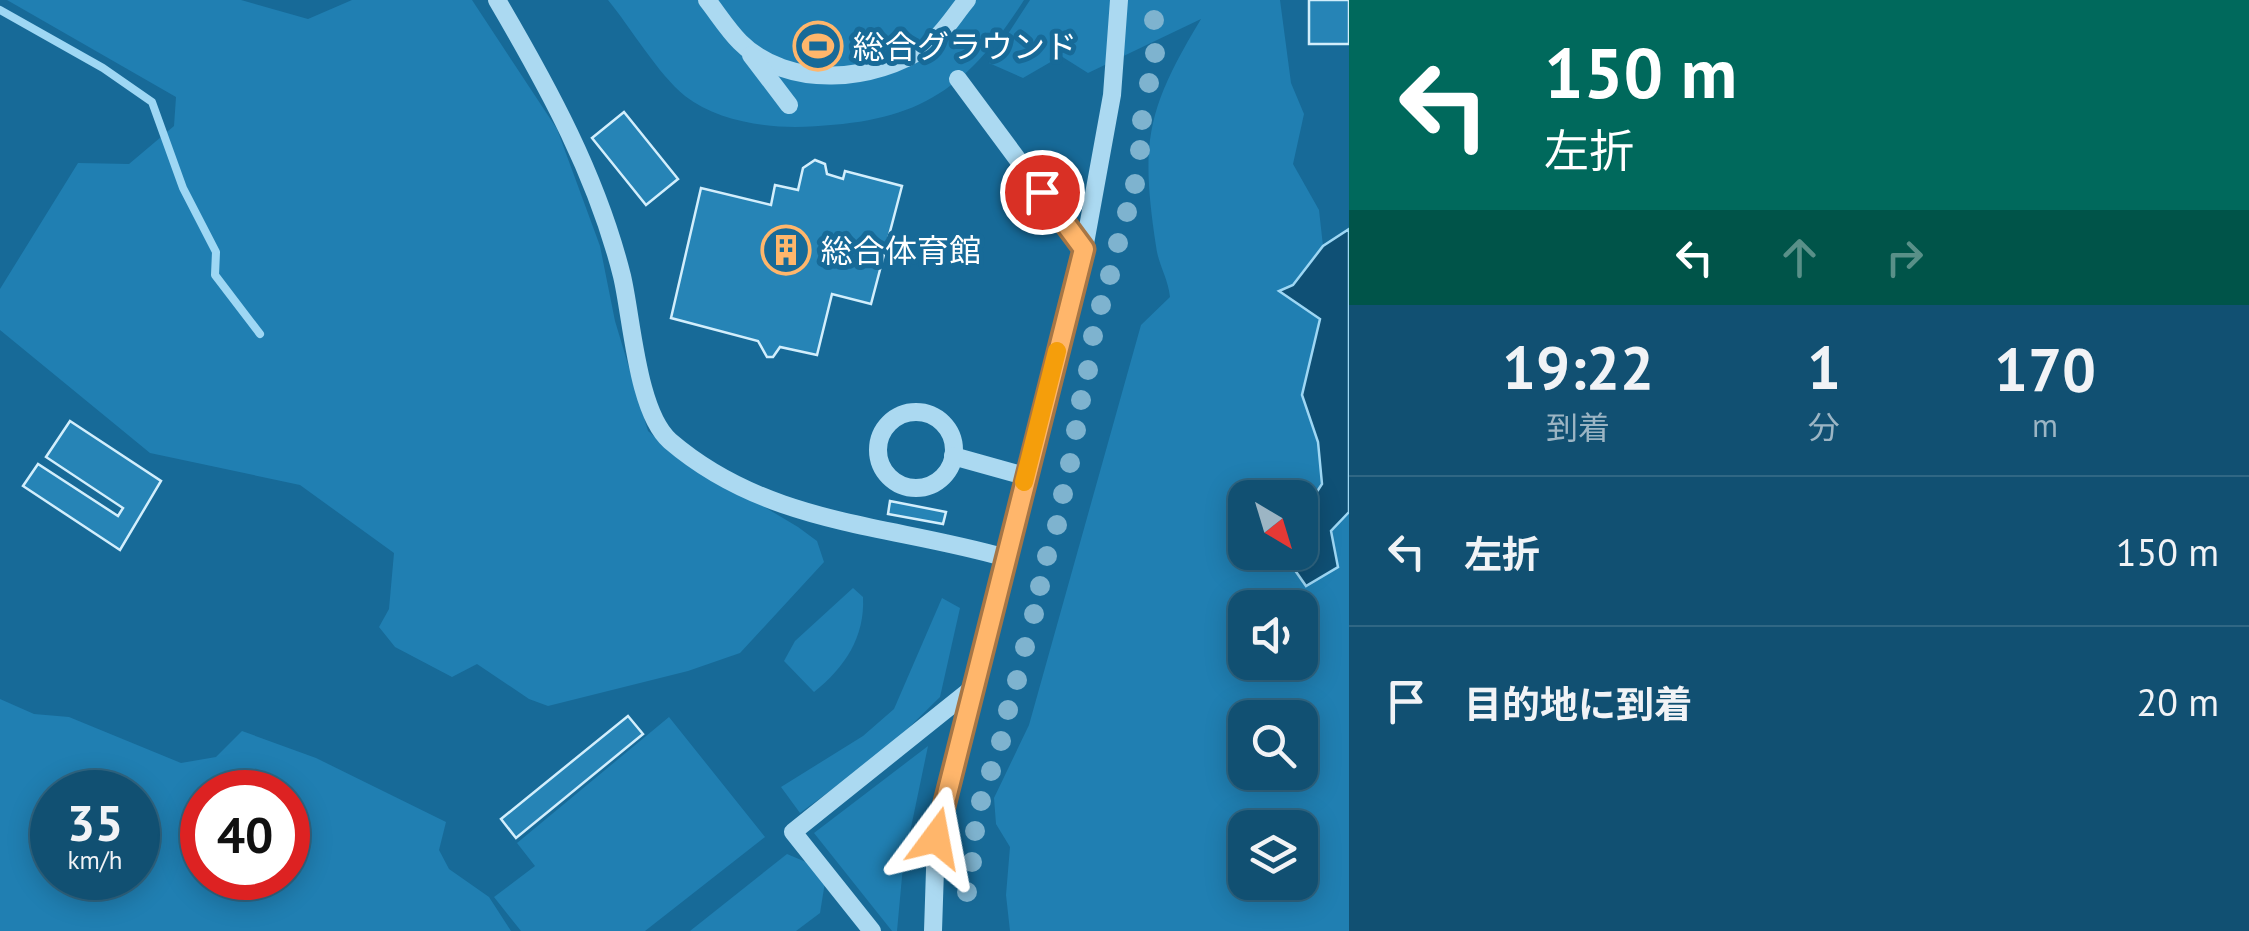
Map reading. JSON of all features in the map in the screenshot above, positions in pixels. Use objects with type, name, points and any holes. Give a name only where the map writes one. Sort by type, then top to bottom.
[{"type":"street","points":[[497,0],[560,108],[594,192],[621,274],[645,393],[666,438],[749,492],[839,524],[955,544],[1003,557]]},
{"type":"street","points":[[707,0],[790,105]]},
{"type":"street","points":[[741,43],[785,68],[841,76],[880,70],[929,45],[967,0]]},
{"type":"street","points":[[933,931],[936,838],[1003,557],[1084,249],[1112,95],[1119,0]]},
{"type":"street","points":[[958,78],[1084,249]]},
{"type":"street","points":[[927,414],[948,430],[954,456],[949,469],[929,486],[904,486],[884,471],[878,445],[890,422],[901,415],[927,414]]},
{"type":"street","points":[[954,456],[1025,476]]},
{"type":"street","points":[[872,931],[793,832],[974,687]]},
{"type":"shaded area","points":[[7,0],[241,0],[308,19],[352,0],[472,0],[557,129],[600,246],[615,321],[648,431],[672,452],[817,541],[824,562],[740,653],[688,671],[548,706],[529,699],[477,664],[452,677],[395,647],[379,627],[389,609],[394,553],[300,485],[150,453],[0,330],[0,289],[78,163],[129,164],[174,126],[176,97]]},
{"type":"shaded area","name":"総合グラウンド","points":[[608,0],[1024,0],[978,61],[929,100],[870,120],[795,127],[738,120],[710,111],[685,96],[665,76]]},
{"type":"shaded area","points":[[1030,0],[1280,0],[1291,83],[1304,114],[1293,164],[1319,210],[1323,246],[1293,285],[1320,319],[1302,395],[1318,442],[1322,484],[1318,490],[1318,480],[1228,480],[1228,570],[1295,570],[1306,586],[1313,570],[1318,570],[1318,560],[1331,531],[1349,512],[1349,931],[1010,931],[1006,895],[1010,847],[996,824],[994,798],[1029,725],[1141,325],[1170,297],[1156,246],[1149,152],[1159,103],[1201,19],[1088,73],[1061,56],[1023,78],[989,63]]},
{"type":"shaded area","points":[[1349,229],[1349,512],[1331,531],[1338,567],[1306,586],[1295,570],[1318,570],[1318,490],[1322,484],[1318,442],[1302,395],[1320,319],[1279,291],[1293,285],[1323,246]]},
{"type":"shaded area","points":[[853,588],[863,597],[857,638],[844,662],[814,692],[784,661],[795,641]]},
{"type":"shaded area","points":[[942,598],[960,608],[940,697],[887,749],[800,813],[781,787],[863,736],[894,709]]},
{"type":"shaded area","points":[[0,699],[34,714],[69,717],[181,763],[216,757],[242,731],[316,758],[446,822],[439,850],[449,869],[489,897],[511,931],[0,931]]},
{"type":"shaded area","points":[[669,717],[765,837],[645,931],[521,931],[494,897],[535,866],[517,843]]},
{"type":"shaded area","points":[[928,746],[903,866],[897,931],[892,931],[814,833]]},
{"type":"shaded area","points":[[787,854],[806,862],[825,882],[820,913],[796,931],[690,931]]},
{"type":"building","points":[[1309,0],[1349,0],[1349,44],[1309,44]]},
{"type":"building","points":[[624,112],[678,179],[646,205],[592,138]]},
{"type":"building","name":"総合体育館","points":[[815,160],[825,164],[827,174],[843,179],[845,171],[902,186],[871,304],[832,294],[817,355],[780,347],[773,357],[767,357],[758,341],[671,318],[701,188],[771,205],[775,185],[798,190],[803,168]]},
{"type":"building","points":[[70,421],[161,481],[120,550],[23,486],[38,464],[118,516],[123,508],[46,457]]},
{"type":"building","points":[[890,501],[946,512],[943,524],[888,514]]},
{"type":"building","points":[[628,716],[643,734],[516,838],[501,819]]},
{"type":"waterway","points":[[0,10],[103,68],[152,102],[183,188],[216,252],[215,275],[260,334]]},
{"type":"slow traffic","points":[[1024,482],[1057,351]]},
{"type":"place","name":"総合グラウンド","points":[[818,46]]},
{"type":"place","name":"総合体育館","points":[[786,250]]},
{"type":"route","points":[[936,838],[1003,557],[1084,249],[1042,192]]}]
